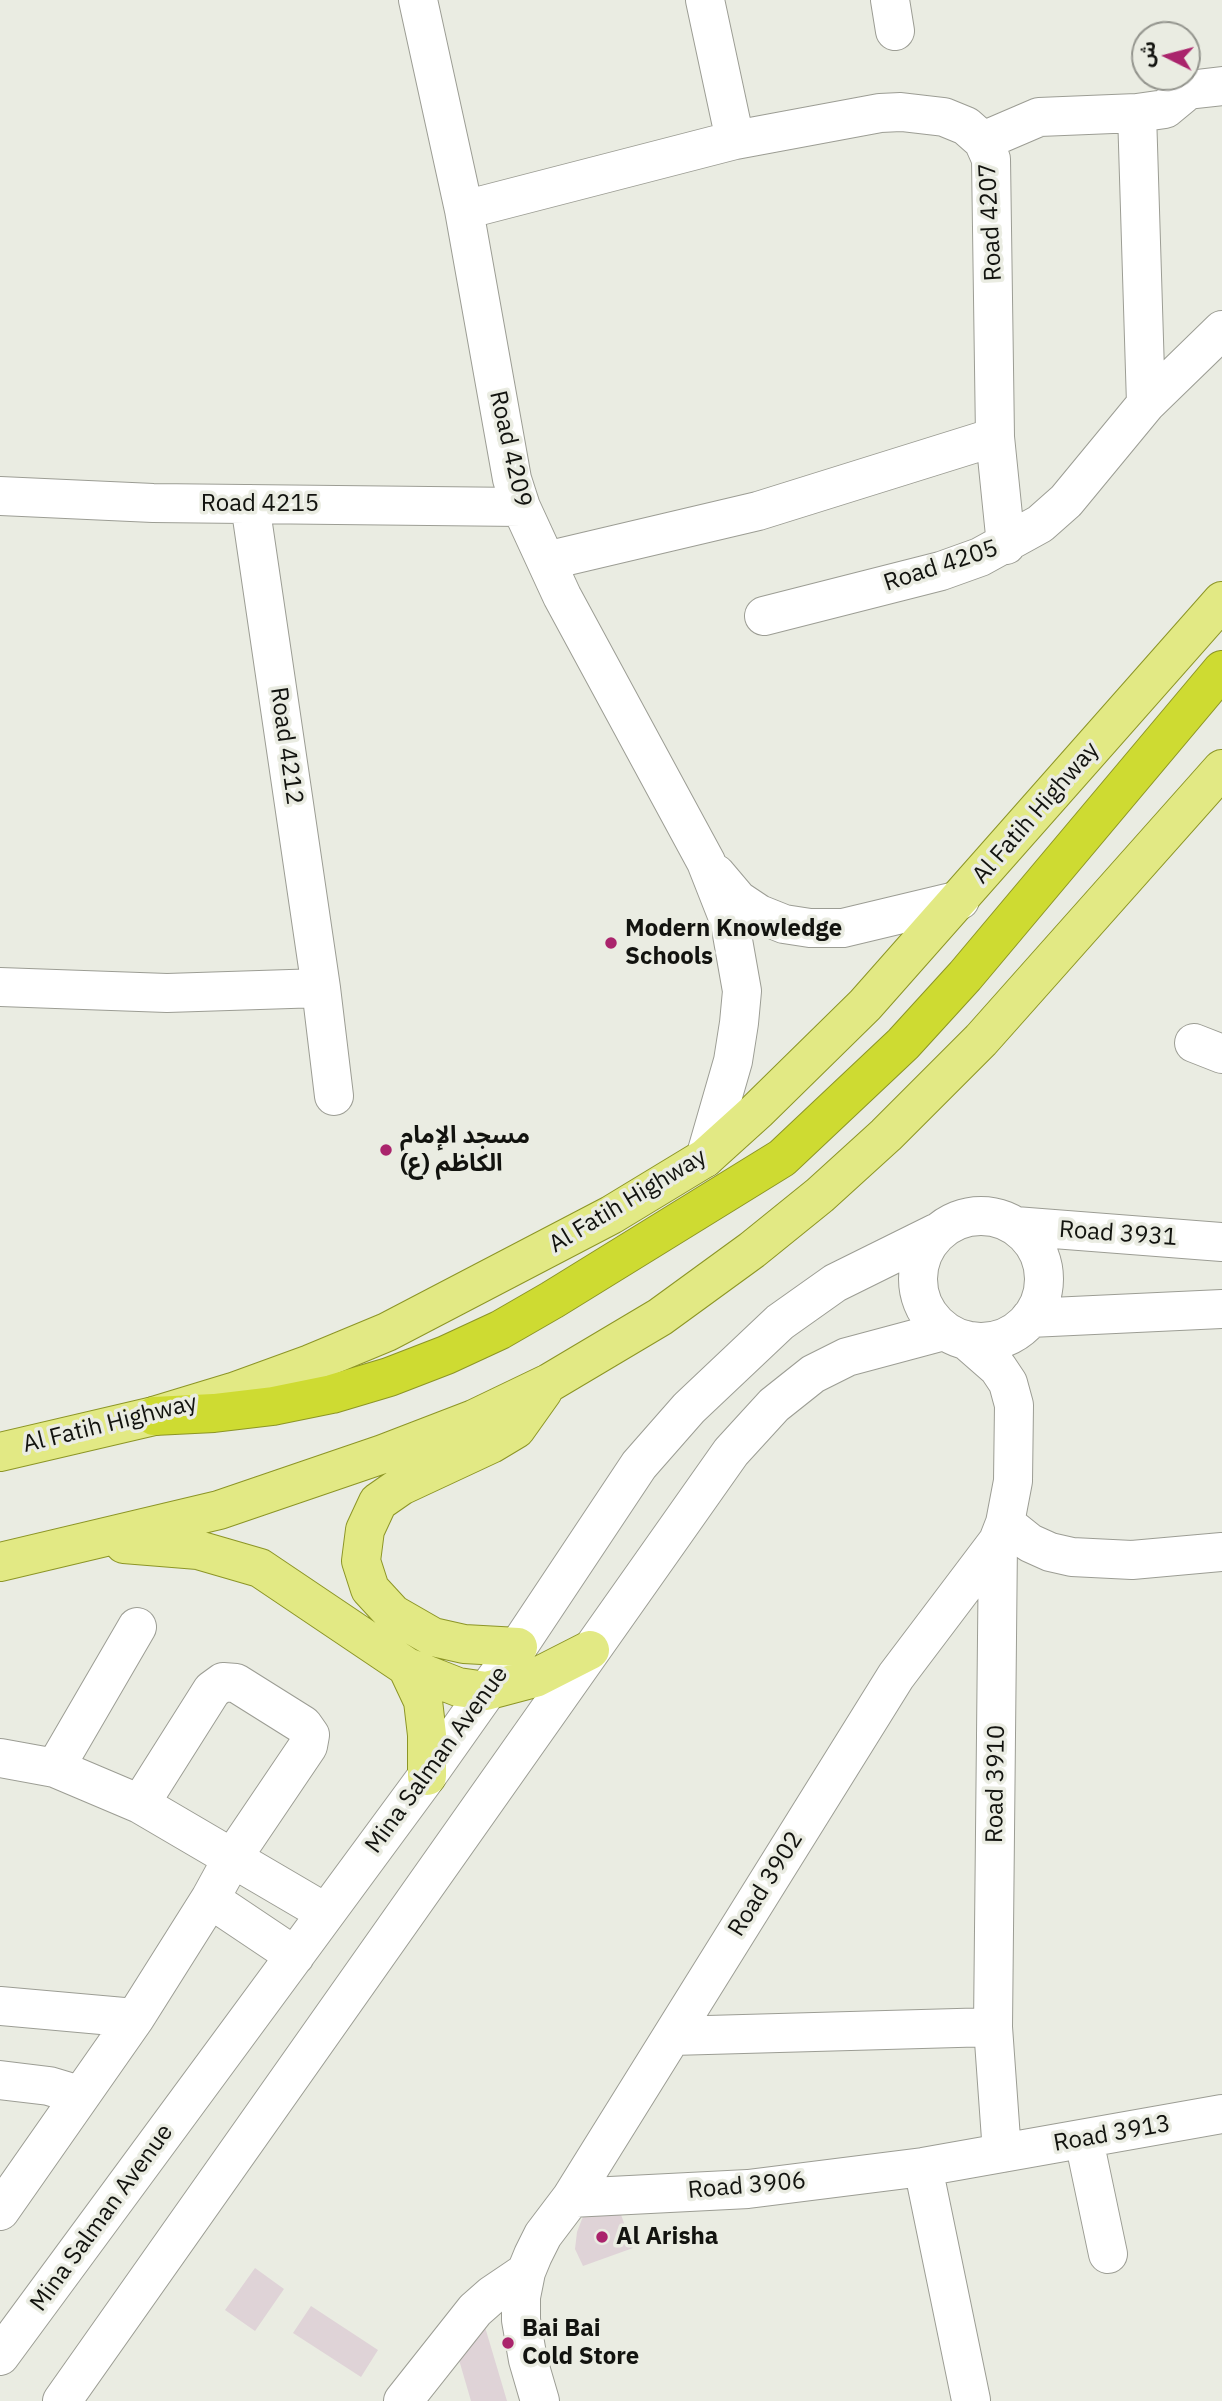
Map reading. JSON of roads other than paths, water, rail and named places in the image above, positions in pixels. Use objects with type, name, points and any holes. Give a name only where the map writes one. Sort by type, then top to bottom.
[{"type":"highway","points":[[154,1416],[237,1410],[332,1394],[389,1377],[446,1355],[500,1330],[678,1224],[782,1158],[904,1044],[965,976],[1222,670]]},
{"type":"main road","name":"Al Fatih Highway","points":[[0,1452],[154,1416],[233,1392],[387,1332],[611,1215],[705,1158],[865,1005],[1222,601]]},
{"type":"main road","points":[[0,1562],[219,1510],[474,1419],[549,1383],[660,1317],[751,1250],[829,1187],[886,1135],[981,1040],[1222,769]]},
{"type":"main road","points":[[518,1647],[464,1644],[433,1637],[393,1614],[370,1589],[361,1561],[365,1530],[378,1502],[401,1486],[491,1444],[516,1429],[549,1383]]},
{"type":"main road","points":[[91,1541],[198,1550],[260,1568],[407,1667],[458,1687],[485,1691],[535,1678],[590,1650]]},
{"type":"main road","points":[[407,1667],[424,1700],[427,1776]]},
{"type":"street","name":"Road 4209","points":[[418,0],[464,210],[512,479],[521,507],[562,596],[706,862],[730,923],[741,991],[739,1024],[733,1061],[705,1158]]},
{"type":"street","points":[[705,0],[735,140]]},
{"type":"street","points":[[983,141],[1039,117],[1137,113],[1165,109],[1188,90],[1222,86]]},
{"type":"street","name":"Road 4207","points":[[464,210],[735,140],[880,113],[901,112],[944,117],[966,126],[983,141],[991,159],[995,437],[1006,545]]},
{"type":"street","points":[[1137,113],[1146,404]]},
{"type":"street","name":"Road 4205","points":[[764,616],[940,571],[1006,545],[1040,524],[1066,501],[1146,404],[1222,330]]},
{"type":"street","points":[[546,562],[758,510],[995,437]]},
{"type":"street","name":"Road 4215","points":[[0,496],[153,503],[521,507]]},
{"type":"street","name":"Road 4212","points":[[250,504],[321,988],[334,1096]]},
{"type":"street","name":"Road 4209","points":[[706,862],[738,900],[759,914],[784,924],[810,928],[843,928],[960,900]]},
{"type":"street","points":[[0,987],[167,993],[321,988]]},
{"type":"street","points":[[62,2401],[724,1462],[774,1405],[813,1374],[847,1357],[955,1336],[994,1340],[1008,1336],[1030,1318],[1040,1299],[1044,1279],[1040,1258],[1030,1240],[1015,1226],[995,1217],[974,1216],[954,1221],[936,1233],[925,1248],[919,1266],[918,1284],[922,1302],[931,1318],[955,1336]]},
{"type":"street","name":"Road 3931","points":[[1015,1226],[1222,1242]]},
{"type":"street","name":"Mina Salman Avenue","points":[[0,2356],[427,1776],[518,1647],[639,1465],[689,1408],[780,1322],[835,1283],[936,1233]]},
{"type":"street","points":[[1030,1318],[1222,1309]]},
{"type":"street","name":"Road 3902","points":[[526,2272],[543,2235],[571,2197],[895,1676],[1002,1532],[1013,1481],[1014,1405],[1008,1383],[998,1367],[955,1336]]},
{"type":"street","points":[[1002,1532],[1050,1552],[1072,1557],[1132,1560],[1222,1552]]},
{"type":"street","name":"Road 3910","points":[[1002,1532],[993,2027],[1002,2153]]},
{"type":"street","points":[[55,1768],[137,1627]]},
{"type":"street","points":[[0,2211],[135,2018],[210,1899],[233,1857],[308,1746],[310,1735],[303,1725],[236,1682],[223,1682],[212,1690],[140,1804]]},
{"type":"street","points":[[0,1758],[55,1768],[140,1804],[326,1913]]},
{"type":"street","points":[[210,1899],[295,1956]]},
{"type":"street","points":[[0,2006],[135,2018]]},
{"type":"street","points":[[672,2036],[993,2027]]},
{"type":"street","points":[[0,2080],[49,2086],[79,2095]]},
{"type":"street","name":"Road 3913","points":[[1002,2153],[1222,2114]]},
{"type":"street","points":[[1084,2140],[1108,2254]]},
{"type":"street","name":"Road 3906","points":[[571,2197],[748,2189],[923,2167],[1002,2153]]},
{"type":"street","points":[[923,2167],[971,2400]]},
{"type":"street","points":[[402,2401],[475,2310],[526,2272]]},
{"type":"street","points":[[526,2272],[521,2297],[521,2320],[528,2360],[540,2401]]},
{"type":"place","name":"Modern Knowledge Schools","points":[[611,943]]},
{"type":"place","name":"مسجد الإمام الكاظم (ع)","points":[[386,1150]]},
{"type":"place","name":"Al Arisha","points":[[602,2237]]},
{"type":"place","name":"Bai Bai Cold Store","points":[[508,2343]]}]
